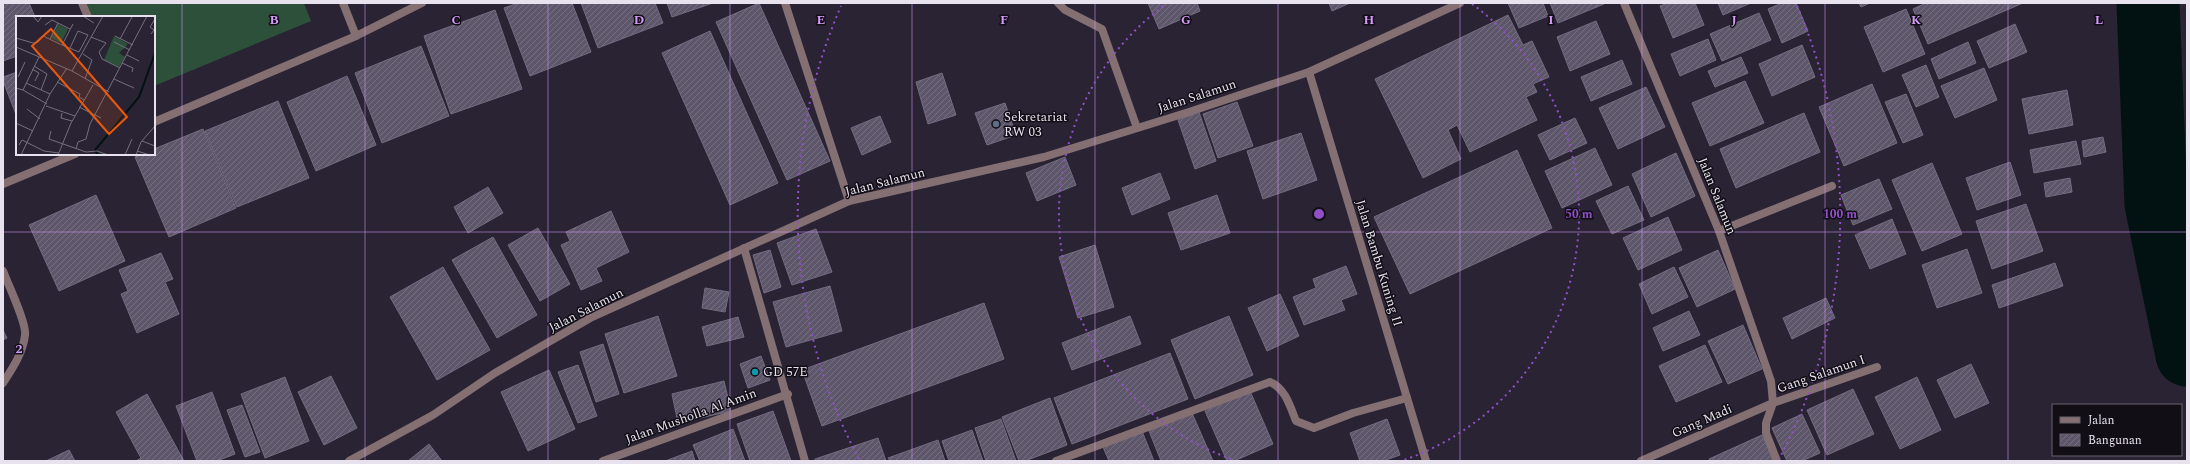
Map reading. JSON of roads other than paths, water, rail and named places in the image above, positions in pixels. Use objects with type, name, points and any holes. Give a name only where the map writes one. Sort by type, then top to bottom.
[{"type":"street","points":[[82,3],[88,16]]},
{"type":"street","points":[[343,3],[356,36]]},
{"type":"street","points":[[155,122],[356,36],[422,3]]},
{"type":"street","points":[[785,3],[849,201]]},
{"type":"street","points":[[1058,3],[1065,10],[1102,29],[1137,128]]},
{"type":"street","name":"Jalan Salamun","points":[[349,461],[433,415],[495,373],[592,318],[849,201],[1044,157],[1137,128],[1309,72],[1460,3]]},
{"type":"street","name":"Jalan Salamun","points":[[1624,3],[1719,231],[1771,381],[1773,403]]},
{"type":"street","name":"Jalan Bambu Kuning II","points":[[1309,72],[1426,461]]},
{"type":"street","points":[[3,184],[72,155]]},
{"type":"street","points":[[1719,231],[1832,186]]},
{"type":"street","points":[[744,248],[788,394],[805,461]]},
{"type":"street","points":[[3,271],[16,304],[25,334],[14,366],[3,383]]},
{"type":"street","name":"Gang Salamun I","points":[[1773,403],[1877,367]]},
{"type":"street","points":[[1056,461],[1270,382],[1278,385],[1283,392],[1296,421],[1314,428],[1352,413],[1407,398]]},
{"type":"street","name":"Jalan Musholla Al Amin","points":[[603,461],[788,394]]},
{"type":"street","points":[[1773,403],[1766,423],[1766,433],[1777,461]]},
{"type":"street","name":"Gang Madi","points":[[1640,461],[1773,403]]},
{"type":"waterway","points":[[2148,3],[2156,204],[2187,355]]},
{"type":"place","name":"Sekretariat RW 03","points":[[996,124]]},
{"type":"place","name":"GD 57E","points":[[755,372]]}]
